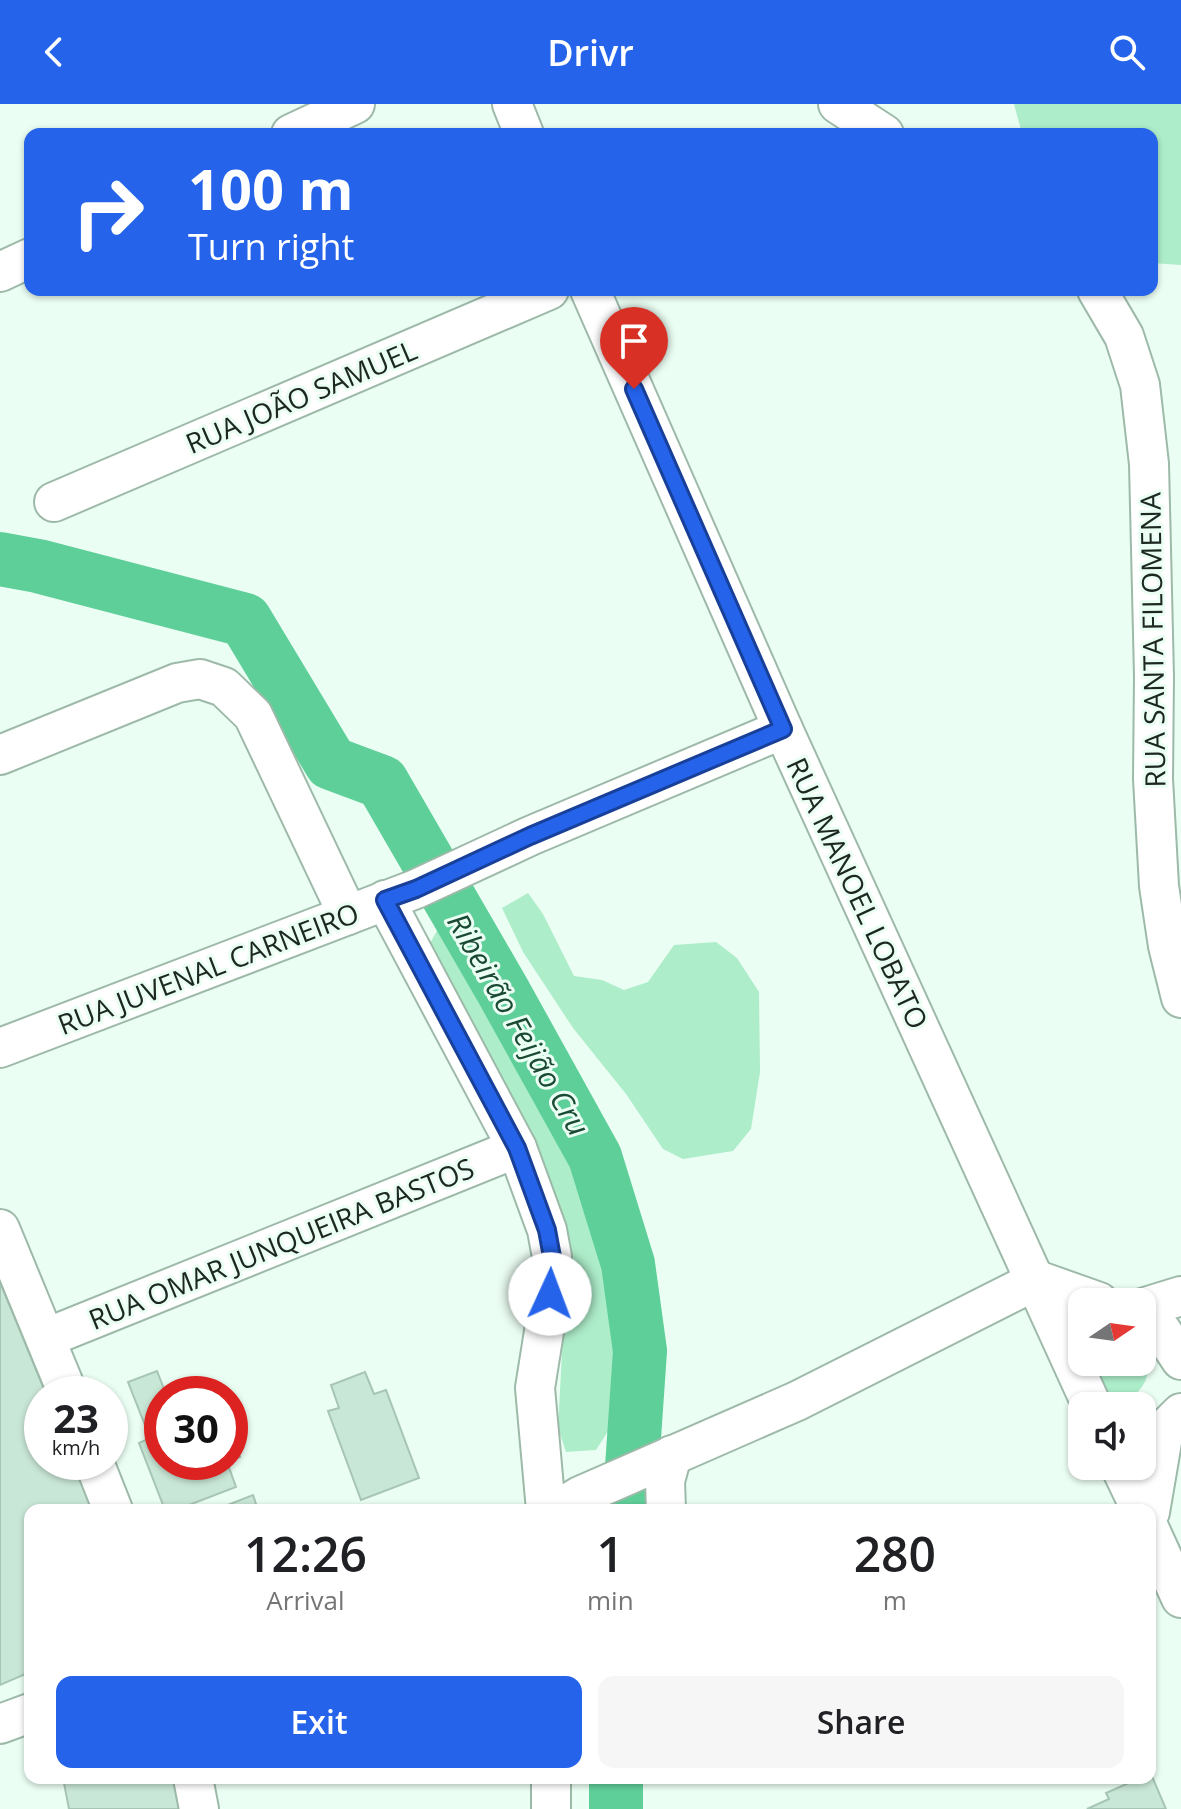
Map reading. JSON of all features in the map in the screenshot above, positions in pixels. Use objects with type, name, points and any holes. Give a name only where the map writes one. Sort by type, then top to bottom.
[{"type":"street","points":[[304,128],[355,104]]},
{"type":"street","points":[[512,104],[522,128]]},
{"type":"street","points":[[838,104],[875,128]]},
{"type":"street","points":[[0,272],[24,261]]},
{"type":"street","name":"RUA JOÃO SAMUEL","points":[[54,502],[535,296]]},
{"type":"street","name":"RUA MANOEL LOBATO","points":[[593,296],[783,729],[1085,1378]]},
{"type":"street","name":"RUA SANTA FILOMENA","points":[[1101,296],[1124,336],[1140,385],[1149,464],[1153,779],[1159,886],[1168,946],[1181,998]]},
{"type":"street","points":[[0,755],[177,683],[200,679],[224,687],[253,715],[348,915]]},
{"type":"street","name":"RUA JUVENAL CARNEIRO","points":[[0,1048],[400,895],[530,836],[783,729]]},
{"type":"street","points":[[400,895],[517,1148],[547,1230],[552,1257],[550,1294],[535,1388],[561,1504]]},
{"type":"street","name":"RUA OMAR JUNQUEIRA BASTOS","points":[[46,1338],[517,1148]]},
{"type":"street","points":[[0,1229],[61,1376]]},
{"type":"street","points":[[563,1504],[797,1401],[1037,1280],[1068,1291]]},
{"type":"street","points":[[1156,1304],[1181,1296]]},
{"type":"street","points":[[1156,1327],[1181,1360]]},
{"type":"street","points":[[1151,1504],[1162,1427]]},
{"type":"street","points":[[663,1459],[666,1504]]},
{"type":"street","points":[[101,1480],[111,1504]]},
{"type":"street","points":[[1127,1480],[1138,1504]]},
{"type":"street","points":[[1156,1543],[1181,1598]]},
{"type":"street","points":[[0,1724],[24,1715]]},
{"type":"street","points":[[194,1784],[199,1809]]},
{"type":"street","points":[[551,1784],[551,1809]]},
{"type":"green space","points":[[1014,104],[1181,104],[1181,265],[1158,263],[1158,128],[1020,128]]},
{"type":"green space","points":[[528,893],[543,914],[574,976],[602,980],[624,990],[648,982],[674,945],[716,942],[737,958],[759,992],[760,1072],[751,1129],[733,1151],[683,1159],[663,1149],[626,1094],[573,1028],[523,952],[502,908]]},
{"type":"green space","points":[[442,922],[455,926],[551,1104],[585,1158],[616,1260],[629,1323],[627,1380],[619,1414],[596,1450],[566,1452],[558,1428],[568,1241],[550,1179],[474,1023],[429,945]]},
{"type":"green space","points":[[1085,1376],[1147,1376],[1138,1392],[1106,1392]]},
{"type":"building","points":[[0,1282],[39,1376],[24,1376],[24,1480],[80,1480],[90,1504],[24,1504],[24,1675],[0,1685]]},
{"type":"building","points":[[157,1371],[159,1376],[144,1376],[144,1423],[128,1382]]},
{"type":"building","points":[[365,1372],[374,1394],[386,1390],[419,1478],[361,1500],[328,1411],[339,1408],[331,1385]]},
{"type":"building","points":[[153,1480],[233,1480],[236,1487],[192,1504],[163,1504]]},
{"type":"building","points":[[253,1495],[256,1504],[230,1504]]},
{"type":"building","points":[[64,1784],[179,1784],[181,1809],[69,1809]]},
{"type":"building","points":[[1126,1784],[1155,1784],[1166,1809],[1087,1809],[1109,1799],[1106,1793]]},
{"type":"waterway","name":"Ribeirão Feijão Cru","points":[[0,559],[245,620],[331,763],[382,782],[595,1157],[628,1264],[640,1351],[629,1504]]},
{"type":"waterway","name":"Ribeirão Feijão Cru","points":[[616,1784],[616,1809]]},
{"type":"route","points":[[550,1294],[552,1257],[547,1230],[517,1148],[385,900],[783,729],[634,389]]}]
